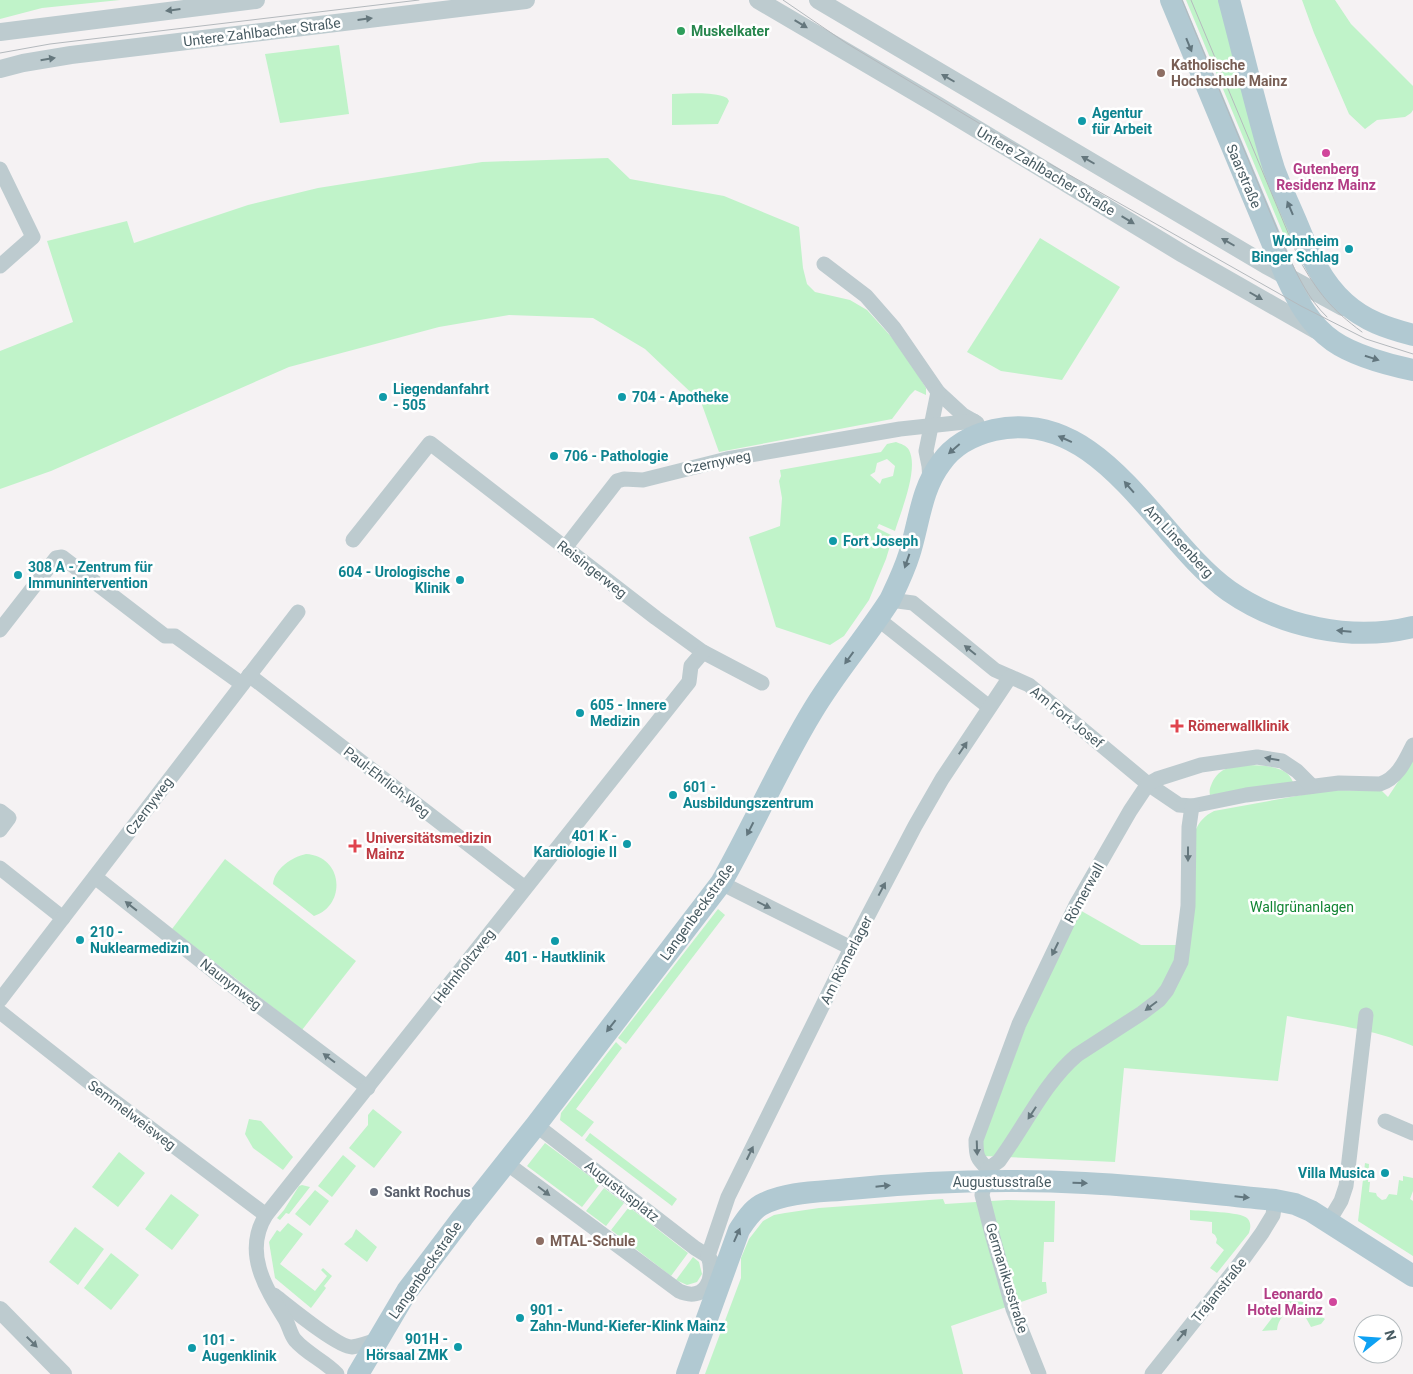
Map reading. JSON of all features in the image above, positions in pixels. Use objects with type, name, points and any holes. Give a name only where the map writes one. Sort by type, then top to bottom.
[{"type":"main road","name":"Saarstraße","points":[[1171,0],[1286,276],[1308,316],[1333,341]]},
{"type":"main road","points":[[1229,0],[1275,170],[1310,253],[1327,283],[1345,303],[1365,319],[1390,329],[1413,335]]},
{"type":"main road","points":[[1333,341],[1362,354],[1413,370]]},
{"type":"main road","name":"Langenbeckstraße","points":[[358,1374],[407,1291],[721,883],[739,852],[789,750],[812,711],[890,600],[907,561],[930,481],[940,463],[957,446],[975,436],[981,426]]},
{"type":"main road","name":"Am Linsenberg","points":[[981,426],[1046,431],[1072,442],[1099,458],[1120,477],[1197,564],[1229,591],[1258,608],[1291,622],[1335,631],[1380,632],[1413,626]]},
{"type":"main road","name":"Augustusstraße","points":[[718,1286],[739,1230],[748,1215],[760,1206],[777,1199],[798,1195],[987,1175],[1275,1200],[1295,1204],[1329,1221],[1413,1276]]},
{"type":"main road","points":[[687,1374],[718,1286]]},
{"type":"street","points":[[0,32],[256,0]]},
{"type":"street","name":"Untere Zahlbacher Straße","points":[[0,69],[32,61],[118,49],[526,0]]},
{"type":"street","name":"Untere Zahlbacher Straße","points":[[758,0],[945,110],[1183,254],[1333,341]]},
{"type":"street","points":[[818,0],[1286,276],[1365,319]]},
{"type":"street","points":[[0,169],[33,237],[0,266]]},
{"type":"street","points":[[824,264],[866,296],[894,328],[938,392],[963,415],[981,426]]},
{"type":"street","points":[[926,451],[938,392]]},
{"type":"street","name":"Czernyweg","points":[[565,548],[617,481],[624,479],[643,480],[727,459],[900,429],[932,425],[981,426]]},
{"type":"street","points":[[900,429],[914,437],[926,451],[930,466],[930,481]]},
{"type":"street","name":"Reisingerweg","points":[[353,540],[430,443],[656,618],[703,652],[762,683]]},
{"type":"street","name":"Paul-Ehrlich-Weg","points":[[0,630],[56,558],[62,557],[165,636],[175,636],[245,680],[525,888]]},
{"type":"street","name":"Am Fort Josef","points":[[890,600],[913,603],[995,670],[1029,685],[1148,784],[1178,805],[1192,806]]},
{"type":"street","name":"Czernyweg","points":[[0,1000],[298,612]]},
{"type":"street","points":[[878,619],[989,707]]},
{"type":"street","name":"Helmholtzweg","points":[[337,1374],[293,1338],[286,1320],[267,1290],[259,1269],[256,1238],[259,1226],[688,682],[691,666],[703,652]]},
{"type":"street","name":"Am Römerlager","points":[[708,1256],[728,1197],[851,948],[942,779],[1010,677]]},
{"type":"street","points":[[987,1175],[1068,1062],[1142,1014],[1159,1000],[1167,990],[1182,962],[1188,906],[1188,827],[1192,806],[1246,795],[1312,786],[1339,783],[1380,784],[1386,782],[1398,771],[1413,745]]},
{"type":"street","points":[[1148,784],[1157,778],[1201,765],[1257,757],[1282,761],[1297,770],[1312,786]]},
{"type":"street","name":"Römerwall","points":[[987,1175],[977,1156],[976,1140],[1019,1024],[1076,905],[1148,784]]},
{"type":"street","points":[[0,810],[9,818],[0,830]]},
{"type":"street","points":[[0,868],[62,918]]},
{"type":"street","name":"Naunynweg","points":[[95,877],[224,979],[368,1088]]},
{"type":"street","points":[[721,883],[851,948]]},
{"type":"street","name":"Semmelweisweg","points":[[0,1012],[94,1086],[266,1215]]},
{"type":"street","points":[[1329,1221],[1341,1201],[1346,1186],[1366,1015]]},
{"type":"street","points":[[1384,1121],[1413,1132]]},
{"type":"street","name":"Augustusplatz","points":[[536,1125],[695,1248],[708,1256],[715,1265],[718,1286]]},
{"type":"street","points":[[505,1162],[670,1285],[687,1295],[700,1296],[718,1286]]},
{"type":"street","name":"Germanikusstraße","points":[[987,1175],[982,1195],[1013,1309],[1038,1374]]},
{"type":"street","name":"Trajanstraße","points":[[1152,1374],[1241,1262],[1272,1218],[1275,1200]]},
{"type":"street","points":[[694,1295],[703,1289],[710,1280],[712,1268],[708,1256]]},
{"type":"street","points":[[267,1290],[324,1333],[345,1346],[352,1347],[379,1339]]},
{"type":"street","points":[[0,1310],[63,1374]]},
{"type":"green space","points":[[0,0],[120,0],[42,8],[0,19]]},
{"type":"green space","points":[[1186,0],[1221,0],[1300,251],[1292,247],[1288,237],[1285,238]]},
{"type":"green space","points":[[1302,0],[1335,0],[1351,24],[1413,86],[1413,110],[1411,113],[1405,117],[1377,120],[1365,129],[1349,114]]},
{"type":"green space","points":[[339,45],[349,114],[280,123],[265,54]]},
{"type":"green space","points":[[672,94],[714,94],[727,98],[729,101],[718,124],[672,125]]},
{"type":"green space","points":[[608,158],[630,179],[724,196],[799,227],[803,268],[807,284],[815,292],[850,300],[867,310],[896,342],[912,365],[926,388],[926,395],[915,390],[892,419],[719,452],[701,402],[645,349],[593,318],[509,315],[439,327],[289,367],[51,471],[0,489],[0,351],[73,322],[47,241],[127,221],[134,243],[248,205],[318,188],[482,162]]},
{"type":"green space","points":[[1040,238],[1120,287],[1062,380],[1001,371],[967,352]]},
{"type":"green space","points":[[896,442],[909,450],[912,458],[911,479],[895,531],[879,524],[877,528],[893,536],[886,559],[869,600],[844,636],[830,645],[776,627],[749,537],[780,526],[782,498],[779,481],[781,476],[780,470],[881,452],[887,444]],"holes":[[[887,459],[895,466],[893,476],[882,479],[880,484],[870,475],[875,472],[877,463]]]},
{"type":"green space","name":"Wallgrünanlagen","points":[[1413,759],[1413,1046],[1367,1031],[1287,1016],[1278,1081],[1124,1068],[1115,1162],[983,1156],[980,1148],[1049,964],[1078,909],[1141,945],[1190,945],[1195,831],[1205,817],[1214,811],[1329,790],[1382,791],[1388,797]]},
{"type":"green space","points":[[1249,765],[1280,769],[1290,776],[1293,782],[1210,795],[1212,783],[1219,773],[1227,768]]},
{"type":"green space","points":[[306,854],[318,857],[328,863],[336,882],[336,892],[332,902],[325,910],[314,916],[273,884],[277,873],[285,864]]},
{"type":"green space","points":[[225,859],[356,961],[302,1030],[172,929]]},
{"type":"green space","points":[[718,909],[725,915],[626,1044],[618,1038]]},
{"type":"green space","points":[[616,1042],[622,1048],[576,1109],[594,1122],[582,1137],[560,1120],[561,1113]]},
{"type":"green space","points":[[373,1109],[402,1132],[374,1168],[349,1148],[368,1125],[368,1115]]},
{"type":"green space","points":[[249,1119],[261,1121],[293,1157],[283,1170],[253,1148],[245,1134]]},
{"type":"green space","points":[[590,1133],[677,1199],[672,1206],[585,1140]]},
{"type":"green space","points":[[545,1143],[600,1184],[582,1207],[527,1166]]},
{"type":"green space","points":[[119,1152],[145,1173],[118,1207],[92,1187]]},
{"type":"green space","points":[[343,1155],[356,1166],[332,1197],[318,1186]]},
{"type":"green space","points":[[1365,1163],[1369,1164],[1369,1192],[1376,1193],[1382,1200],[1386,1199],[1389,1194],[1397,1195],[1399,1180],[1403,1181],[1403,1176],[1413,1178],[1413,1191],[1410,1199],[1413,1201],[1413,1256],[1358,1221]]},
{"type":"green space","points":[[299,1186],[310,1187],[289,1214],[286,1213],[280,1220],[277,1218]]},
{"type":"green space","points":[[604,1188],[624,1203],[606,1226],[586,1211]]},
{"type":"green space","points":[[315,1190],[329,1201],[310,1226],[295,1214]]},
{"type":"green space","points":[[171,1194],[199,1215],[172,1250],[145,1229]]},
{"type":"green space","points":[[943,1199],[945,1204],[1007,1200],[1055,1201],[1054,1242],[1044,1242],[1042,1282],[1046,1282],[1047,1293],[951,1326],[963,1374],[705,1374],[741,1278],[741,1258],[749,1239],[763,1221],[774,1215],[819,1208]]},
{"type":"green space","points":[[629,1207],[688,1253],[671,1276],[611,1230]]},
{"type":"green space","points":[[1190,1210],[1237,1214],[1247,1218],[1249,1221],[1249,1233],[1217,1273],[1210,1268],[1224,1250],[1216,1243],[1217,1239],[1212,1233],[1212,1222],[1190,1220]]},
{"type":"green space","points":[[288,1223],[303,1234],[280,1264],[315,1291],[327,1276],[321,1270],[323,1268],[332,1276],[324,1286],[326,1288],[311,1308],[275,1278],[269,1242],[277,1230],[280,1232]]},
{"type":"green space","points":[[75,1227],[104,1249],[78,1285],[49,1262]]},
{"type":"green space","points":[[356,1229],[377,1247],[367,1262],[344,1244],[352,1237]]},
{"type":"green space","points":[[111,1253],[139,1275],[111,1310],[84,1288]]},
{"type":"green space","points":[[693,1257],[699,1262],[702,1274],[697,1282],[687,1285],[676,1280]]},
{"type":"green space","points":[[1291,1293],[1325,1319],[1321,1324],[1311,1327],[1306,1318],[1309,1318],[1308,1314],[1295,1310],[1282,1317],[1277,1330],[1262,1331]]},
{"type":"tram line","points":[[0,53],[50,44],[419,0]]},
{"type":"tram line","points":[[783,0],[846,43],[997,134],[1301,306],[1366,339],[1413,354]]},
{"type":"tram line","points":[[1182,0],[1286,251],[1309,294],[1327,317]]},
{"type":"tram line","points":[[1191,0],[1299,259],[1326,300],[1362,332]]},
{"type":"place","name":"Muskelkater","points":[[681,31]]},
{"type":"place","name":"Katholische Hochschule Mainz","points":[[1161,73]]},
{"type":"place","name":"Agentur für Arbeit","points":[[1082,121]]},
{"type":"place","name":"Gutenberg Residenz Mainz","points":[[1326,153]]},
{"type":"place","name":"Wohnheim Binger Schlag","points":[[1349,249]]},
{"type":"place","name":"Liegendanfahrt - 505","points":[[383,397]]},
{"type":"place","name":"704 - Apotheke","points":[[622,397]]},
{"type":"place","name":"706 - Pathologie","points":[[554,456]]},
{"type":"place","name":"Fort Joseph","points":[[833,541]]},
{"type":"place","name":"308 A - Zentrum für Immunintervention","points":[[18,575]]},
{"type":"place","name":"604 - Urologische Klinik","points":[[460,580]]},
{"type":"place","name":"605 - Innere Medizin","points":[[580,713]]},
{"type":"place","name":"Römerwallklinik","points":[[1177,726]]},
{"type":"place","name":"601 - Ausbildungszentrum","points":[[673,795]]},
{"type":"place","name":"401 K - Kardiologie II","points":[[627,844]]},
{"type":"place","name":"Universitätsmedizin Mainz","points":[[355,846]]},
{"type":"place","name":"210 - Nuklearmedizin","points":[[80,940]]},
{"type":"place","name":"401 - Hautklinik","points":[[555,941]]},
{"type":"place","name":"Villa Musica","points":[[1385,1173]]},
{"type":"place","name":"Sankt Rochus","points":[[374,1192]]},
{"type":"place","name":"MTAL-Schule","points":[[540,1241]]},
{"type":"place","name":"Leonardo Hotel Mainz","points":[[1333,1302]]},
{"type":"place","name":"901 - Zahn-Mund-Kiefer-Klink Mainz","points":[[520,1318]]},
{"type":"place","name":"901H - Hörsaal ZMK","points":[[458,1347]]},
{"type":"place","name":"101 - Augenklinik","points":[[192,1348]]}]
